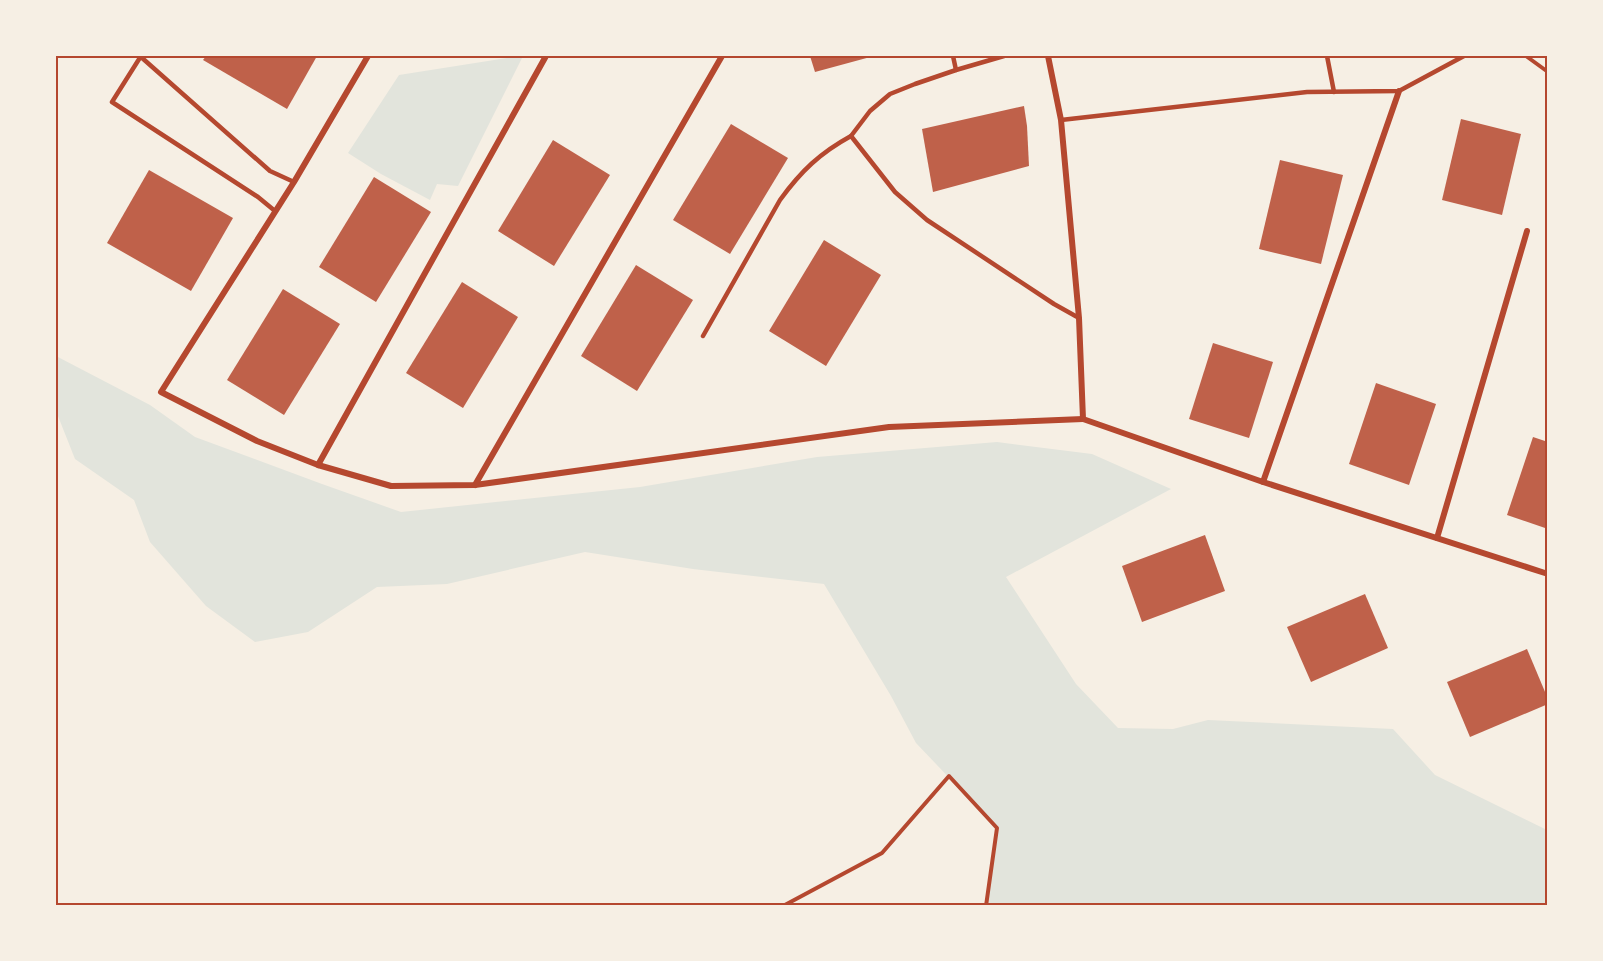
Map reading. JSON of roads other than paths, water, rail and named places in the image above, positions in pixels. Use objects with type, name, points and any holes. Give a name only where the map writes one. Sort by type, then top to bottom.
[{"type":"street","points":[[368,56],[294,182],[161,392],[257,441],[318,465],[391,486],[475,485],[889,427],[1083,418],[1263,482],[1548,574]]},
{"type":"street","points":[[318,465],[546,56]]},
{"type":"street","points":[[475,485],[722,56]]},
{"type":"street","points":[[1048,56],[1061,120],[1079,318],[1083,418]]},
{"type":"street","points":[[1263,482],[1399,91]]},
{"type":"street","points":[[1437,538],[1527,231]]},
{"type":"lane","points":[[275,211],[258,197],[112,102],[141,56],[270,171],[294,182]]},
{"type":"lane","points":[[953,56],[956,70]]},
{"type":"lane","points":[[703,336],[780,200],[795,179],[813,161],[831,147],[851,136],[870,111],[890,94],[956,70],[1004,56]]},
{"type":"lane","points":[[1327,56],[1334,92]]},
{"type":"lane","points":[[1061,120],[1307,92],[1399,91],[1464,56]]},
{"type":"lane","points":[[851,136],[895,192],[927,220],[1079,318]]}]
